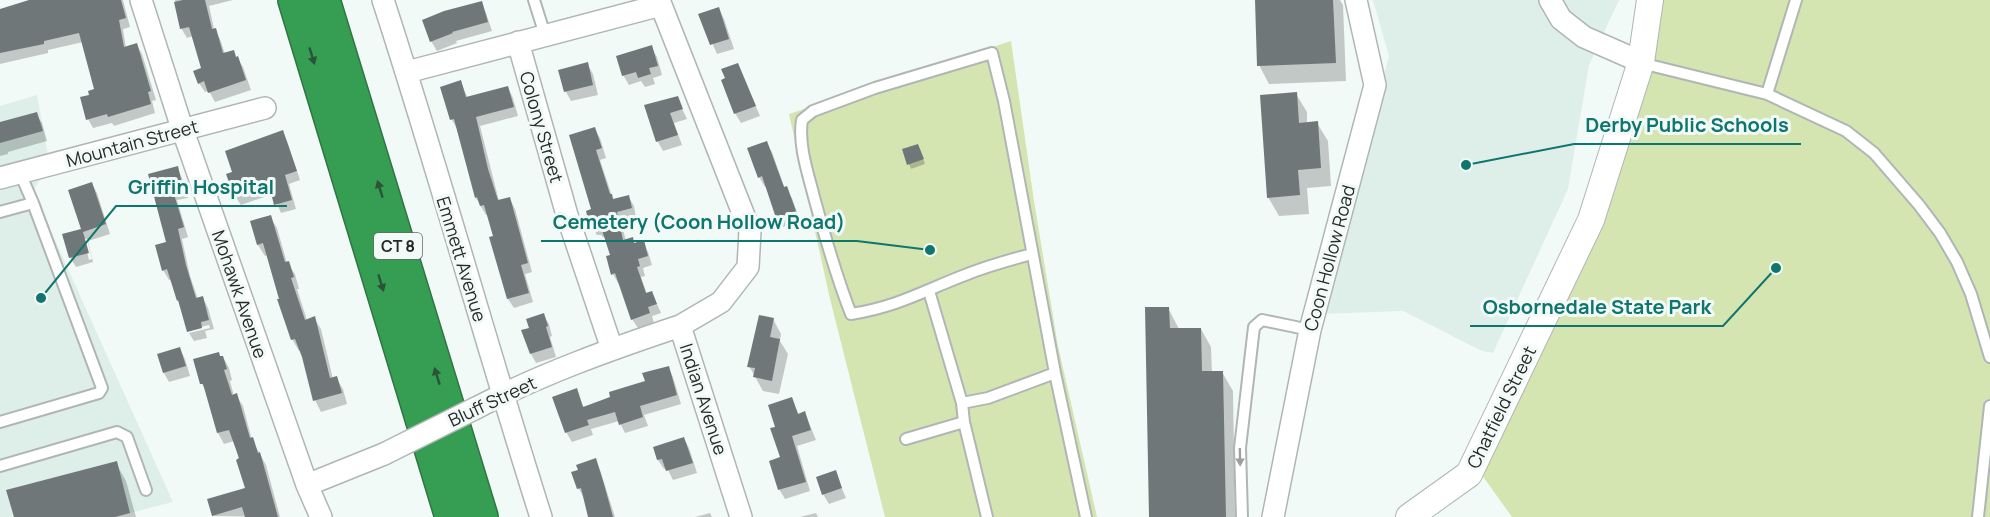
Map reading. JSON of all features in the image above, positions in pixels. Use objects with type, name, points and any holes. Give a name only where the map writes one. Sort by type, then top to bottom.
[{"type":"highway","name":"CT 8","points":[[295,0],[452,517]]},
{"type":"highway","name":"CT 8","points":[[323,0],[479,509]]},
{"type":"highway","points":[[406,365],[424,470],[436,517]]},
{"type":"street","name":"Mohawk Avenue","points":[[141,0],[182,128],[307,486],[321,517]]},
{"type":"street","name":"Emmett Avenue","points":[[382,0],[407,72],[502,394],[541,517]]},
{"type":"street","name":"Coon Hollow Road","points":[[1273,517],[1310,330],[1375,85],[1356,0]]},
{"type":"street","points":[[1550,0],[1561,19],[1584,37],[1641,62]]},
{"type":"street","name":"Chatfield Street","points":[[1409,517],[1469,474],[1591,220],[1641,62],[1650,0]]},
{"type":"street","name":"Indian Avenue","points":[[545,35],[661,4],[750,231],[748,267],[721,303],[680,326],[741,517]]},
{"type":"street","points":[[407,72],[545,35]]},
{"type":"street","name":"Colony Street","points":[[518,42],[567,215],[612,349]]},
{"type":"street","name":"Mountain Street","points":[[10,176],[182,128],[265,108]]},
{"type":"street","name":"Bluff Street","points":[[307,486],[384,454],[502,394],[612,349],[680,326]]},
{"type":"lane","points":[[534,0],[545,35]]},
{"type":"lane","points":[[1767,94],[1796,0]]},
{"type":"lane","points":[[1032,254],[964,275],[899,304],[851,314],[834,272],[806,164],[800,132],[802,120],[813,111],[875,88],[992,53],[1004,101],[1055,374],[1086,517]]},
{"type":"lane","points":[[1641,62],[1767,94],[1846,131],[1874,153],[1919,205],[1940,233],[1957,262],[1971,294],[1990,357]]},
{"type":"lane","points":[[0,422],[99,393],[102,388],[33,203],[10,176]]},
{"type":"lane","points":[[0,212],[33,203]]},
{"type":"lane","points":[[929,291],[962,403],[964,422],[987,517]]},
{"type":"lane","points":[[1242,517],[1240,448],[1254,327],[1262,320],[1310,330]]},
{"type":"lane","points":[[962,403],[988,398],[1055,374]]},
{"type":"lane","points":[[1978,517],[1990,406]]},
{"type":"lane","points":[[906,439],[964,422]]},
{"type":"lane","points":[[0,466],[117,432],[127,437],[146,490]]},
{"type":"shaded area","points":[[1373,0],[1619,0],[1589,65],[1568,189],[1493,353],[1482,351],[1403,311],[1322,314],[1389,56]]},
{"type":"shaded area","points":[[37,95],[50,165],[33,191],[173,502],[115,517],[0,517],[0,106]]},
{"type":"green space","points":[[1637,0],[1990,0],[1990,517],[1512,517],[1479,471],[1523,387],[1625,85]]},
{"type":"green space","points":[[1011,41],[1058,346],[1097,517],[885,517],[830,299],[789,114]]},
{"type":"building","points":[[29,0],[121,0],[126,18],[119,20],[124,47],[137,43],[151,91],[148,92],[151,104],[108,117],[107,114],[86,120],[80,97],[89,95],[88,91],[94,89],[79,33],[44,41],[44,44],[0,53],[0,9]]},
{"type":"building","points":[[205,0],[212,29],[216,28],[223,53],[234,50],[246,80],[208,93],[204,81],[198,84],[193,71],[201,68],[189,27],[180,29],[174,2]]},
{"type":"building","points":[[1255,0],[1333,0],[1336,63],[1257,66]]},
{"type":"building","points":[[482,1],[488,22],[452,32],[430,42],[422,20],[444,11]]},
{"type":"building","points":[[719,7],[729,39],[710,45],[698,14]]},
{"type":"building","points":[[652,45],[658,66],[649,68],[651,74],[638,78],[636,72],[622,76],[616,56]]},
{"type":"building","points":[[588,62],[593,85],[564,92],[558,70]]},
{"type":"building","points":[[738,63],[756,106],[734,114],[721,80],[725,78],[721,69]]},
{"type":"building","points":[[461,80],[466,97],[508,86],[514,107],[476,117],[498,200],[510,197],[528,263],[521,265],[529,293],[507,299],[489,237],[493,236],[484,205],[480,206],[477,197],[475,198],[454,119],[450,120],[440,87]]},
{"type":"building","points":[[1297,92],[1299,123],[1318,121],[1321,168],[1298,170],[1300,195],[1267,198],[1260,95]]},
{"type":"building","points":[[678,96],[683,109],[670,113],[678,135],[656,142],[644,105]]},
{"type":"building","points":[[37,112],[43,131],[0,143],[0,122]]},
{"type":"building","points":[[595,127],[602,148],[596,150],[610,194],[613,199],[629,195],[632,208],[617,212],[623,240],[633,237],[634,243],[644,240],[648,256],[638,259],[640,266],[637,267],[646,293],[652,291],[657,304],[648,307],[650,313],[631,320],[615,273],[611,275],[606,256],[610,255],[601,227],[596,229],[595,225],[590,227],[586,211],[591,209],[569,135]]},
{"type":"building","points":[[283,130],[297,171],[285,175],[292,200],[274,205],[269,185],[234,197],[226,174],[232,172],[225,151]]},
{"type":"building","points":[[767,141],[784,187],[787,186],[796,211],[776,218],[762,176],[758,178],[747,148]]},
{"type":"building","points":[[918,144],[924,159],[907,165],[902,149]]},
{"type":"building","points":[[178,166],[183,188],[173,191],[184,227],[178,229],[196,298],[203,296],[209,320],[201,322],[202,328],[187,332],[167,269],[162,271],[155,245],[166,242],[148,174]]},
{"type":"building","points":[[92,182],[106,224],[83,232],[89,253],[69,258],[62,234],[81,229],[68,190]]},
{"type":"building","points":[[271,215],[285,262],[289,261],[294,277],[291,278],[305,320],[315,316],[330,378],[337,376],[342,393],[313,401],[302,357],[295,339],[291,340],[277,299],[279,299],[263,243],[257,245],[250,221]]},
{"type":"building","points":[[1145,307],[1169,307],[1170,328],[1201,328],[1202,371],[1223,371],[1226,517],[1149,517]]},
{"type":"building","points":[[544,313],[552,347],[530,354],[521,330],[529,328],[526,319]]},
{"type":"building","points":[[759,315],[774,318],[770,337],[780,339],[772,381],[753,377],[755,368],[747,367]]},
{"type":"building","points":[[180,347],[186,366],[163,373],[157,354]]},
{"type":"building","points":[[219,352],[220,356],[223,356],[227,369],[224,370],[232,395],[237,393],[250,438],[253,437],[258,453],[260,452],[278,517],[245,517],[242,507],[212,516],[207,499],[245,488],[236,460],[239,458],[229,430],[217,433],[193,359]]},
{"type":"building","points":[[669,366],[677,395],[640,406],[643,417],[619,425],[615,412],[587,420],[589,425],[565,433],[552,397],[577,388],[583,407],[610,397],[609,392],[645,381],[642,373]]},
{"type":"building","points":[[792,397],[798,414],[805,411],[811,430],[792,436],[806,482],[778,490],[769,461],[780,457],[770,428],[775,427],[768,405]]},
{"type":"building","points":[[684,437],[693,463],[666,471],[662,459],[657,460],[653,447]]},
{"type":"building","points":[[596,458],[613,517],[588,517],[581,488],[577,489],[571,472],[578,470],[576,465]]},
{"type":"building","points":[[117,461],[130,513],[115,517],[14,517],[6,490]]},
{"type":"building","points":[[836,470],[842,488],[822,495],[816,477]]},
{"type":"place","name":"Derby Public Schools","points":[[1466,165]]},
{"type":"place","name":"Cemetery (Coon Hollow Road)","points":[[930,250]]},
{"type":"place","name":"Osbornedale State Park","points":[[1776,268]]},
{"type":"place","name":"Griffin Hospital","points":[[41,298]]}]
